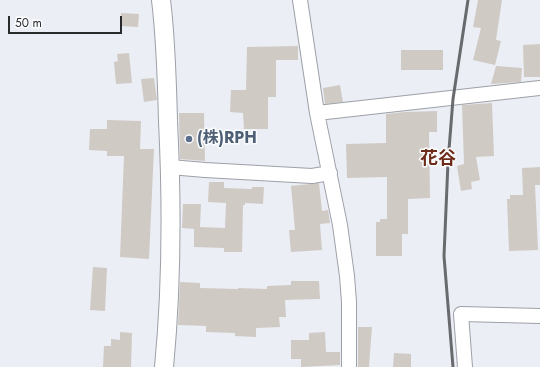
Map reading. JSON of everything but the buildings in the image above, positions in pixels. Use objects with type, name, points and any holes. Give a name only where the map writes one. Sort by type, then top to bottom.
[{"type":"street","points":[[161,0],[166,66],[171,217],[170,271],[164,367]]},
{"type":"street","points":[[300,0],[317,113],[340,225],[347,276],[349,302],[349,367]]},
{"type":"street","points":[[317,113],[540,88]]},
{"type":"street","points":[[170,167],[304,175],[330,173]]},
{"type":"street","points":[[465,367],[461,314],[540,316]]},
{"type":"railway","points":[[453,367],[444,256],[448,162],[453,99],[468,0]]},
{"type":"place","name":"(株)RPH","points":[[189,139]]},
{"type":"district","name":"花谷","points":[[438,160]]}]
